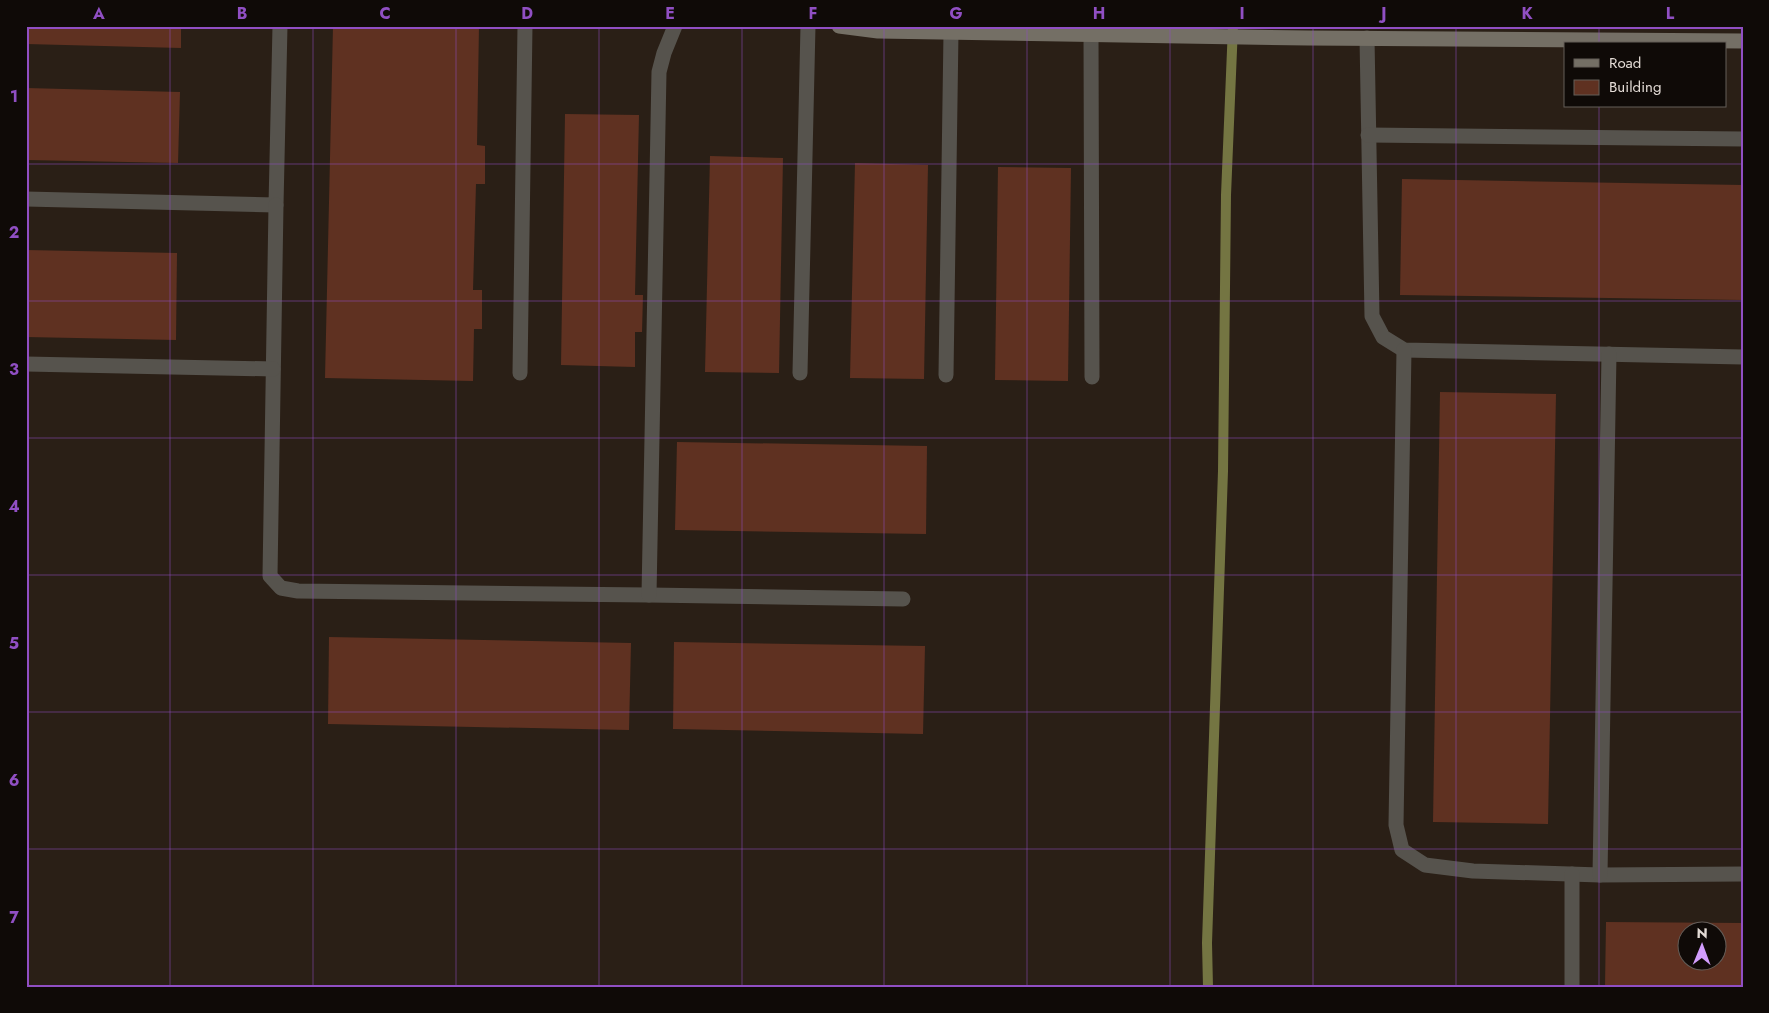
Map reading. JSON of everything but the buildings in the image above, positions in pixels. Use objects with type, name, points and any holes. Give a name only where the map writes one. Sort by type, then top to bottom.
[{"type":"street","points":[[839,26],[878,31],[926,29],[951,32],[1308,38],[1743,40]]},
{"type":"lane","points":[[280,26],[270,576],[281,588],[298,591],[649,594],[903,600]]},
{"type":"lane","points":[[520,373],[525,26]]},
{"type":"lane","points":[[649,594],[659,72],[674,26]]},
{"type":"lane","points":[[800,373],[808,26]]},
{"type":"lane","points":[[946,375],[951,32]]},
{"type":"lane","points":[[1091,34],[1092,377]]},
{"type":"lane","points":[[1367,38],[1372,316],[1383,337],[1404,350],[1743,357]]},
{"type":"lane","points":[[1368,135],[1743,139]]},
{"type":"lane","points":[[26,199],[276,205]]},
{"type":"lane","points":[[1404,350],[1396,825],[1402,850],[1425,865],[1473,871],[1600,875],[1743,874]]},
{"type":"lane","points":[[1600,875],[1610,354]]},
{"type":"lane","points":[[26,364],[273,369]]},
{"type":"lane","points":[[1572,874],[1572,987]]},
{"type":"waterway","points":[[1208,987],[1207,943],[1223,471],[1226,195],[1233,26]]}]
